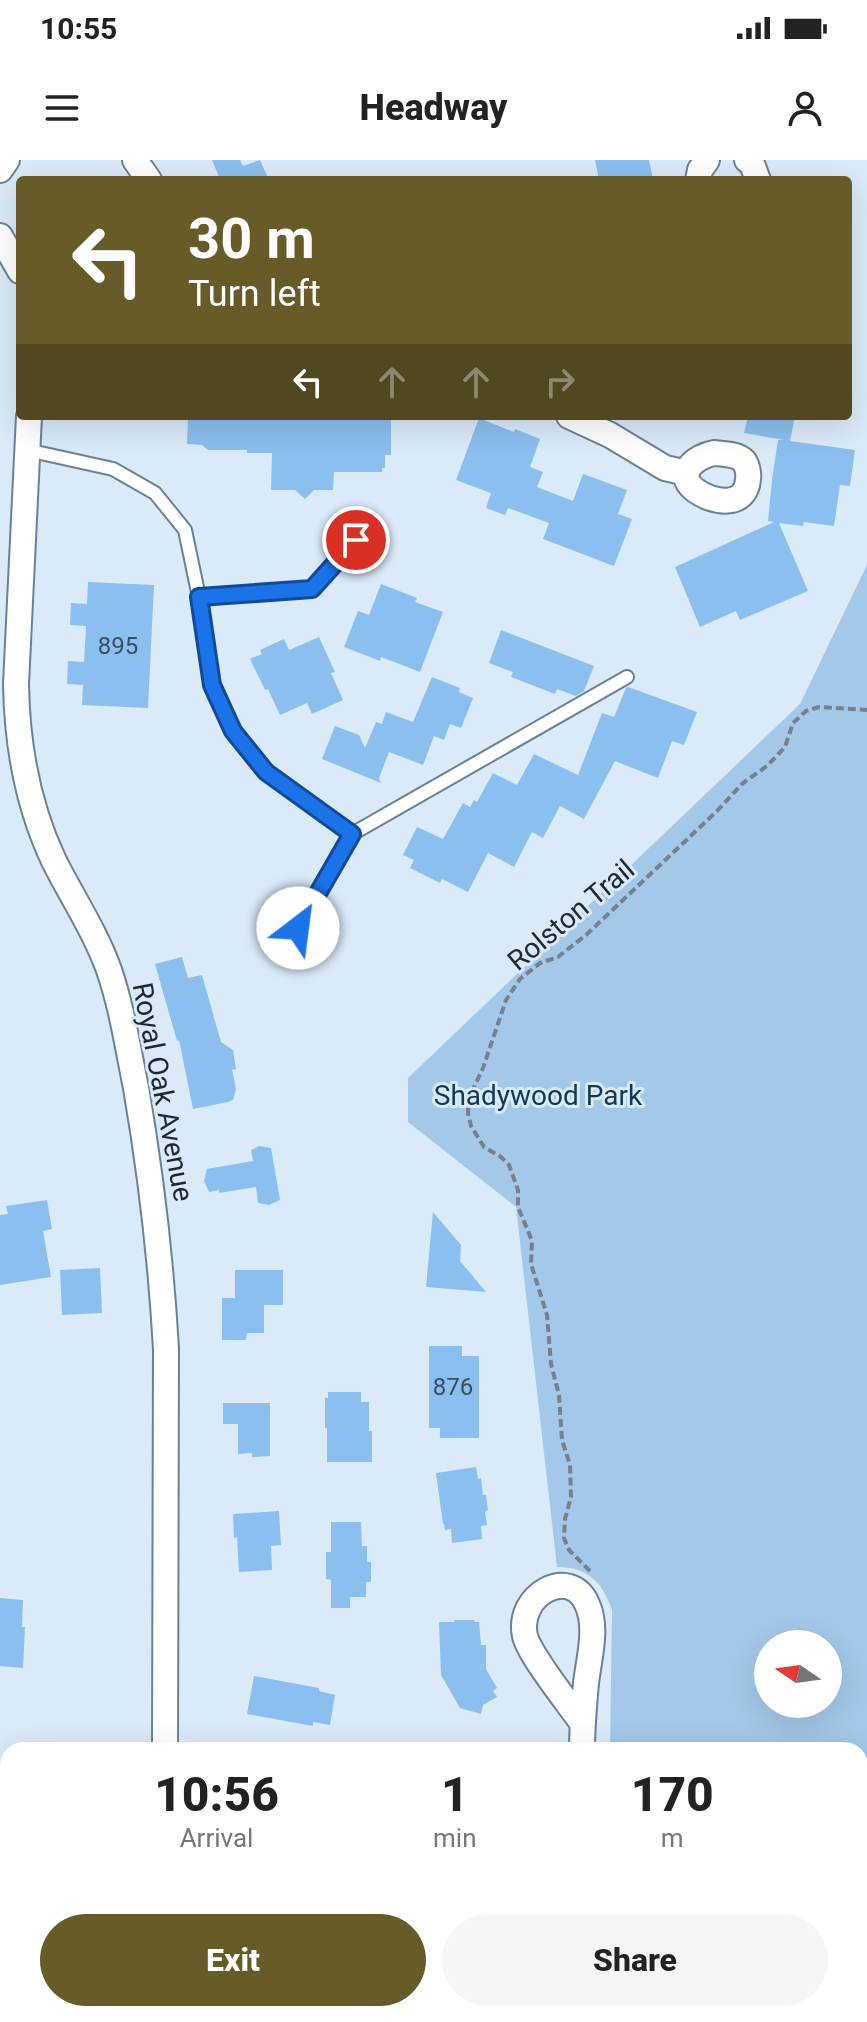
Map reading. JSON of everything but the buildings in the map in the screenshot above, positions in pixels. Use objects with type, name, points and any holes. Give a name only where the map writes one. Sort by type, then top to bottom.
[{"type":"street","points":[[0,170],[7,160]]},
{"type":"street","points":[[0,236],[16,264]]},
{"type":"street","name":"Royal Oak Avenue","points":[[29,420],[16,684],[21,758],[40,829],[98,943],[116,995],[134,1079],[156,1218],[166,1349],[165,1742]]},
{"type":"street","points":[[578,420],[610,435],[665,468],[687,473]]},
{"type":"street","points":[[582,1723],[525,1638],[524,1618],[532,1600],[545,1589],[564,1586],[577,1591],[587,1602],[592,1624],[582,1742]]},
{"type":"lane","points":[[27,450],[113,469],[155,493],[185,530],[212,685],[233,731],[266,772],[352,834]]},
{"type":"lane","points":[[199,597],[312,589],[356,540]]},
{"type":"lane","points":[[298,928],[352,834],[627,677]]},
{"type":"path","name":"Rolston Trail","points":[[587,1602],[602,1591],[595,1577],[569,1550],[564,1538],[571,1497],[570,1465],[562,1440],[547,1315],[531,1264],[532,1241],[518,1207],[518,1190],[509,1165],[484,1147],[471,1126],[469,1098],[483,1068],[506,1000],[520,979],[540,963],[558,957],[586,935],[743,783],[767,766],[785,747],[793,723],[806,711],[819,707],[867,710]]},
{"type":"green space","name":"Shadywood Park","points":[[867,565],[867,1742],[610,1742],[612,1610],[604,1591],[592,1578],[577,1570],[557,1567],[516,1207],[408,1122],[408,1078],[800,704]]},
{"type":"route","points":[[298,928],[352,834],[266,772],[233,731],[212,685],[199,597],[312,589],[356,540]]}]
